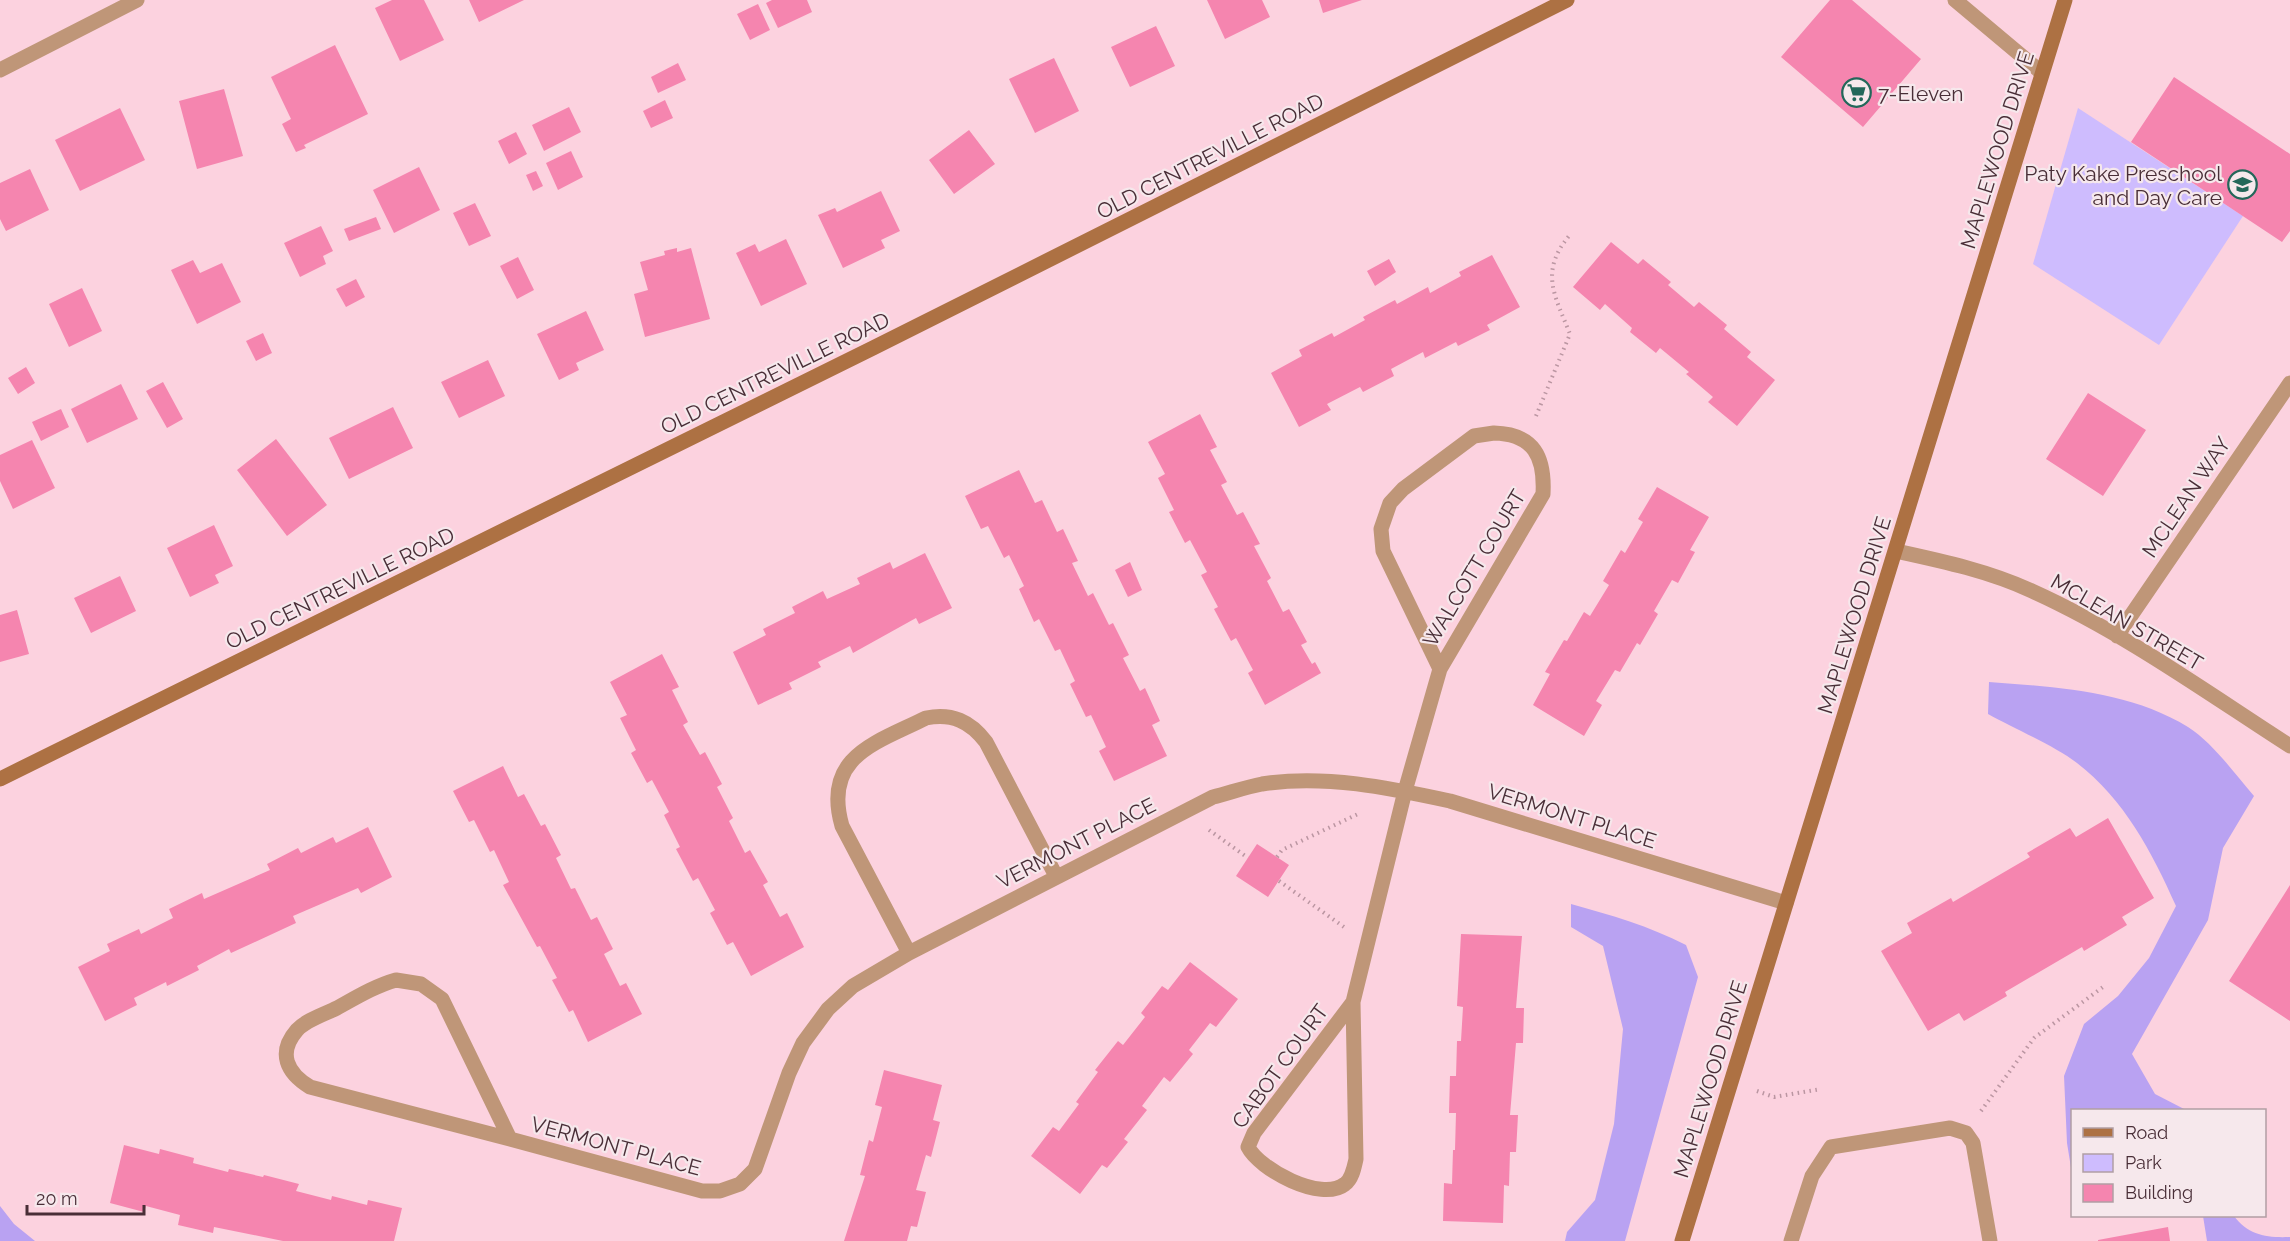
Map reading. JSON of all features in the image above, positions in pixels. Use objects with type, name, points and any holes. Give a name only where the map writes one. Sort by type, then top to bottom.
[{"type":"street","points":[[0,70],[137,0]]},
{"type":"street","name":"OLD CENTREVILLE ROAD","points":[[0,779],[873,348],[1567,0]]},
{"type":"street","points":[[1955,0],[2042,73]]},
{"type":"street","name":"MAPLEWOOD DRIVE","points":[[1682,1241],[2065,0]]},
{"type":"street","name":"MCLEAN WAY","points":[[2117,636],[2290,383]]},
{"type":"street","name":"WALCOTT COURT","points":[[1405,791],[1440,669],[1543,494],[1545,474],[1539,454],[1525,441],[1511,433],[1474,436],[1402,489],[1390,503],[1381,529],[1383,551],[1440,669]]},
{"type":"street","name":"MCLEAN STREET","points":[[1896,551],[1962,566],[2030,590],[2117,636],[2290,746]]},
{"type":"street","points":[[909,953],[842,826],[837,808],[841,775],[858,752],[926,718],[938,716],[962,720],[976,729],[986,742],[1056,876]]},
{"type":"street","name":"VERMONT PLACE","points":[[510,1139],[442,999],[421,984],[396,980],[380,984],[298,1029],[287,1046],[287,1064],[295,1078],[310,1087],[702,1191],[720,1191],[740,1184],[755,1168],[789,1073],[803,1043],[828,1009],[853,986],[909,953],[1213,797],[1262,784],[1312,780],[1405,791],[1450,801],[1786,903]]},
{"type":"street","name":"CABOT COURT","points":[[1353,1002],[1254,1133],[1248,1147],[1253,1158],[1286,1179],[1306,1186],[1330,1190],[1344,1185],[1352,1175],[1356,1159],[1353,1002],[1405,791]]},
{"type":"street","points":[[1791,1241],[1812,1176],[1831,1147],[1950,1128],[1966,1133],[1976,1155],[1990,1241]]},
{"type":"path","points":[[1525,441],[1570,334],[1553,290],[1551,274],[1555,255],[1569,236]]},
{"type":"path","points":[[1277,857],[1282,850],[1405,791]]},
{"type":"path","points":[[1184,812],[1248,858]]},
{"type":"path","points":[[1279,881],[1367,944]]},
{"type":"path","points":[[1966,1133],[2034,1038],[2103,987]]},
{"type":"path","points":[[1731,1083],[1774,1096],[1821,1089]]},
{"type":"green space","points":[[2078,108],[2243,216],[2159,345],[2033,264]]},
{"type":"shaded area","points":[[1989,682],[2066,689],[2117,698],[2141,705],[2165,715],[2197,734],[2223,759],[2254,796],[2223,848],[2208,920],[2132,1054],[2155,1094],[2184,1109],[2071,1109],[2071,1168],[2067,1143],[2064,1076],[2084,1024],[2118,996],[2149,958],[2176,906],[2135,828],[2123,810],[2094,777],[2057,750],[1988,714]]},
{"type":"shaded area","points":[[1571,904],[1644,927],[1686,945],[1698,977],[1625,1241],[1565,1241],[1567,1232],[1595,1200],[1614,1124],[1623,1029],[1603,946],[1571,927]]},
{"type":"shaded area","points":[[0,1206],[14,1224],[35,1241],[0,1241]]},
{"type":"shaded area","points":[[2203,1217],[2235,1217],[2245,1227],[2259,1234],[2290,1237],[2290,1241],[2207,1241]]},
{"type":"building","points":[[392,0],[424,0],[444,40],[400,61],[375,8]]},
{"type":"building","points":[[469,0],[524,0],[479,22]]},
{"type":"building","points":[[772,0],[807,0],[812,12],[778,28],[766,3]]},
{"type":"building","points":[[1207,0],[1262,0],[1270,17],[1225,39]]},
{"type":"building","points":[[1319,0],[1362,0],[1323,13]]},
{"type":"building","name":"7-Eleven","points":[[1830,0],[1852,0],[1921,59],[1863,127],[1781,57]]},
{"type":"building","points":[[758,4],[770,30],[750,40],[737,14]]},
{"type":"building","points":[[1156,26],[1175,66],[1130,87],[1111,47]]},
{"type":"building","points":[[335,45],[368,114],[304,145],[306,148],[296,152],[282,124],[291,119],[271,77]]},
{"type":"building","points":[[1054,58],[1079,111],[1035,133],[1009,79]]},
{"type":"building","points":[[678,63],[686,80],[658,93],[651,77]]},
{"type":"building","name":"Paty Kake Preschool and Day Care","points":[[2174,77],[2290,154],[2290,231],[2282,242],[2131,142]]},
{"type":"building","points":[[224,89],[243,156],[197,169],[179,101]]},
{"type":"building","points":[[665,100],[673,118],[651,128],[643,111]]},
{"type":"building","points":[[569,107],[581,132],[544,151],[532,125]]},
{"type":"building","points":[[120,108],[145,160],[80,191],[55,140]]},
{"type":"building","points":[[969,130],[995,164],[954,194],[929,160]]},
{"type":"building","points":[[516,132],[527,154],[509,164],[498,141]]},
{"type":"building","points":[[571,151],[583,177],[558,190],[546,163]]},
{"type":"building","points":[[419,167],[440,210],[394,233],[373,190]]},
{"type":"building","points":[[30,169],[49,210],[6,231],[0,219],[0,183]]},
{"type":"building","points":[[536,171],[543,186],[533,191],[526,175]]},
{"type":"building","points":[[881,191],[900,231],[881,240],[885,248],[843,268],[818,215],[835,208],[837,212]]},
{"type":"building","points":[[475,203],[491,236],[469,246],[453,213]]},
{"type":"building","points":[[376,217],[381,229],[349,241],[344,229]]},
{"type":"building","points":[[321,226],[333,251],[323,256],[326,264],[300,277],[284,243]]},
{"type":"building","points":[[786,239],[807,284],[761,306],[736,253],[755,244],[759,252]]},
{"type":"building","points":[[1611,242],[1638,264],[1643,259],[1671,282],[1668,285],[1694,307],[1699,302],[1727,325],[1724,329],[1751,352],[1747,357],[1775,380],[1737,426],[1708,402],[1713,397],[1686,374],[1689,372],[1660,348],[1656,353],[1630,332],[1632,328],[1605,304],[1600,310],[1573,287]]},
{"type":"building","points":[[677,248],[677,252],[691,248],[710,319],[645,337],[634,294],[648,290],[640,262],[665,255],[664,251]]},
{"type":"building","points":[[1492,255],[1520,307],[1487,325],[1490,330],[1458,346],[1456,342],[1425,358],[1423,352],[1391,369],[1394,376],[1363,392],[1360,387],[1327,404],[1331,410],[1299,427],[1271,373],[1302,356],[1299,350],[1332,333],[1334,337],[1365,320],[1363,317],[1395,300],[1397,304],[1428,287],[1430,293],[1461,276],[1459,272]]},
{"type":"building","points":[[518,257],[534,290],[517,299],[500,266]]},
{"type":"building","points":[[1389,259],[1396,272],[1375,286],[1367,271]]},
{"type":"building","points":[[193,260],[200,273],[222,263],[241,302],[197,324],[171,270]]},
{"type":"building","points":[[356,279],[365,297],[346,307],[336,289]]},
{"type":"building","points":[[82,288],[102,331],[69,347],[49,304]]},
{"type":"building","points":[[586,311],[604,350],[576,363],[579,370],[559,380],[537,334]]},
{"type":"building","points":[[263,333],[272,353],[256,361],[246,341]]},
{"type":"building","points":[[488,360],[505,396],[459,418],[441,382]]},
{"type":"building","points":[[26,367],[35,383],[18,394],[8,378]]},
{"type":"building","points":[[163,382],[183,419],[167,428],[146,391]]},
{"type":"building","points":[[121,384],[138,419],[87,443],[71,409]]},
{"type":"building","points":[[2088,393],[2146,430],[2103,496],[2046,459]]},
{"type":"building","points":[[393,407],[413,448],[349,479],[329,438]]},
{"type":"building","points":[[61,409],[69,427],[41,441],[32,422]]},
{"type":"building","points":[[1200,414],[1217,447],[1210,450],[1227,482],[1221,485],[1237,515],[1243,512],[1260,544],[1254,546],[1271,578],[1267,581],[1283,612],[1289,609],[1307,642],[1301,645],[1312,664],[1315,662],[1321,673],[1265,705],[1248,673],[1253,670],[1236,638],[1231,641],[1214,609],[1218,607],[1201,575],[1207,572],[1190,540],[1185,543],[1169,512],[1174,510],[1158,478],[1165,474],[1148,442]]},
{"type":"building","points":[[276,439],[327,505],[287,536],[237,470]]},
{"type":"building","points":[[32,440],[55,488],[13,509],[0,481],[0,455]]},
{"type":"building","points":[[1019,470],[1035,503],[1042,500],[1057,532],[1063,529],[1078,561],[1072,563],[1088,596],[1093,593],[1109,625],[1113,623],[1129,655],[1123,658],[1140,691],[1145,688],[1160,721],[1152,725],[1167,756],[1114,781],[1099,751],[1106,747],[1091,715],[1086,717],[1070,684],[1075,681],[1060,649],[1055,651],[1039,619],[1034,622],[1019,589],[1024,586],[1009,555],[1004,558],[988,526],[981,529],[965,496]]},
{"type":"building","points":[[1657,487],[1709,517],[1690,550],[1695,552],[1678,583],[1672,580],[1654,611],[1658,614],[1640,645],[1637,643],[1620,672],[1615,670],[1596,701],[1602,705],[1584,736],[1533,705],[1550,674],[1545,672],[1564,640],[1567,641],[1584,612],[1590,616],[1609,585],[1603,581],[1621,550],[1625,553],[1643,522],[1638,519]]},
{"type":"building","points":[[214,525],[233,566],[215,575],[219,583],[190,597],[167,548]]},
{"type":"building","points":[[925,553],[952,608],[919,624],[916,618],[853,653],[850,646],[818,662],[821,667],[789,683],[792,689],[758,705],[733,652],[766,635],[763,629],[795,613],[792,607],[823,591],[827,599],[860,584],[857,578],[890,562],[893,569]]},
{"type":"building","points":[[1130,562],[1142,590],[1128,597],[1115,570]]},
{"type":"building","points":[[120,576],[136,611],[91,633],[74,598]]},
{"type":"building","points":[[17,610],[29,654],[0,662],[0,615]]},
{"type":"building","points":[[662,654],[679,687],[672,690],[688,722],[683,725],[700,755],[705,752],[722,784],[717,787],[733,818],[729,821],[745,853],[750,850],[768,882],[763,885],[780,917],[787,913],[804,947],[751,976],[733,942],[727,945],[710,913],[715,910],[698,878],[693,881],[676,849],[680,847],[664,815],[669,812],[652,780],[647,783],[631,753],[636,750],[620,718],[627,715],[610,682]]},
{"type":"building","points":[[503,766],[518,797],[524,794],[541,826],[545,824],[561,855],[556,858],[571,889],[575,888],[591,920],[597,917],[613,949],[604,954],[620,986],[626,983],[642,1014],[588,1042],[573,1010],[569,1012],[552,980],[557,978],[540,946],[537,947],[503,885],[509,882],[494,850],[490,852],[474,820],[469,822],[453,791]]},
{"type":"building","points":[[2108,818],[2154,898],[2122,917],[2127,925],[2084,951],[2082,947],[2005,992],[2007,996],[1964,1021],[1959,1013],[1928,1031],[1881,951],[1912,933],[1907,923],[1951,898],[1953,902],[2030,857],[2027,853],[2070,828],[2076,837]]},
{"type":"building","points":[[368,827],[392,877],[361,893],[358,888],[293,916],[296,923],[231,953],[229,949],[197,966],[199,970],[167,986],[166,982],[134,998],[137,1005],[105,1021],[78,967],[110,951],[107,944],[139,929],[141,934],[173,918],[169,909],[202,893],[204,899],[270,870],[267,864],[298,848],[301,853],[333,837],[336,843]]},
{"type":"building","points":[[1257,844],[1289,865],[1268,897],[1236,876]]},
{"type":"building","points":[[2290,885],[2290,1021],[2229,981]]},
{"type":"building","points":[[1461,934],[1522,936],[1516,1008],[1524,1008],[1523,1043],[1516,1043],[1510,1115],[1518,1115],[1516,1152],[1510,1152],[1509,1186],[1504,1185],[1503,1223],[1443,1221],[1444,1183],[1452,1184],[1453,1150],[1455,1150],[1456,1113],[1449,1113],[1450,1076],[1456,1076],[1457,1041],[1461,1041],[1463,1007],[1457,1006]]},
{"type":"building","points":[[1190,962],[1238,999],[1216,1027],[1210,1023],[1189,1050],[1193,1054],[1170,1082],[1164,1077],[1142,1106],[1147,1110],[1124,1139],[1128,1142],[1107,1168],[1102,1165],[1080,1194],[1031,1156],[1053,1127],[1059,1131],[1079,1104],[1076,1102],[1098,1072],[1095,1070],[1118,1041],[1123,1045],[1145,1017],[1141,1013],[1162,986],[1168,990]]},
{"type":"building","points":[[884,1070],[942,1085],[933,1120],[940,1122],[931,1157],[926,1155],[916,1190],[926,1192],[917,1227],[911,1226],[907,1241],[844,1241],[865,1176],[860,1175],[869,1140],[873,1142],[882,1107],[875,1105]]},
{"type":"building","points":[[124,1145],[159,1154],[160,1149],[194,1158],[193,1163],[228,1172],[229,1169],[299,1184],[296,1191],[331,1200],[332,1196],[367,1205],[368,1200],[402,1208],[394,1241],[283,1241],[214,1227],[213,1233],[178,1225],[180,1215],[146,1206],[144,1212],[110,1203]]},
{"type":"building","points":[[2168,1227],[2170,1241],[2098,1241],[2098,1240]]},
{"type":"place","name":"7-Eleven","points":[[1857,93]]},
{"type":"place","name":"Paty Kake Preschool and Day Care","points":[[2243,185]]}]
